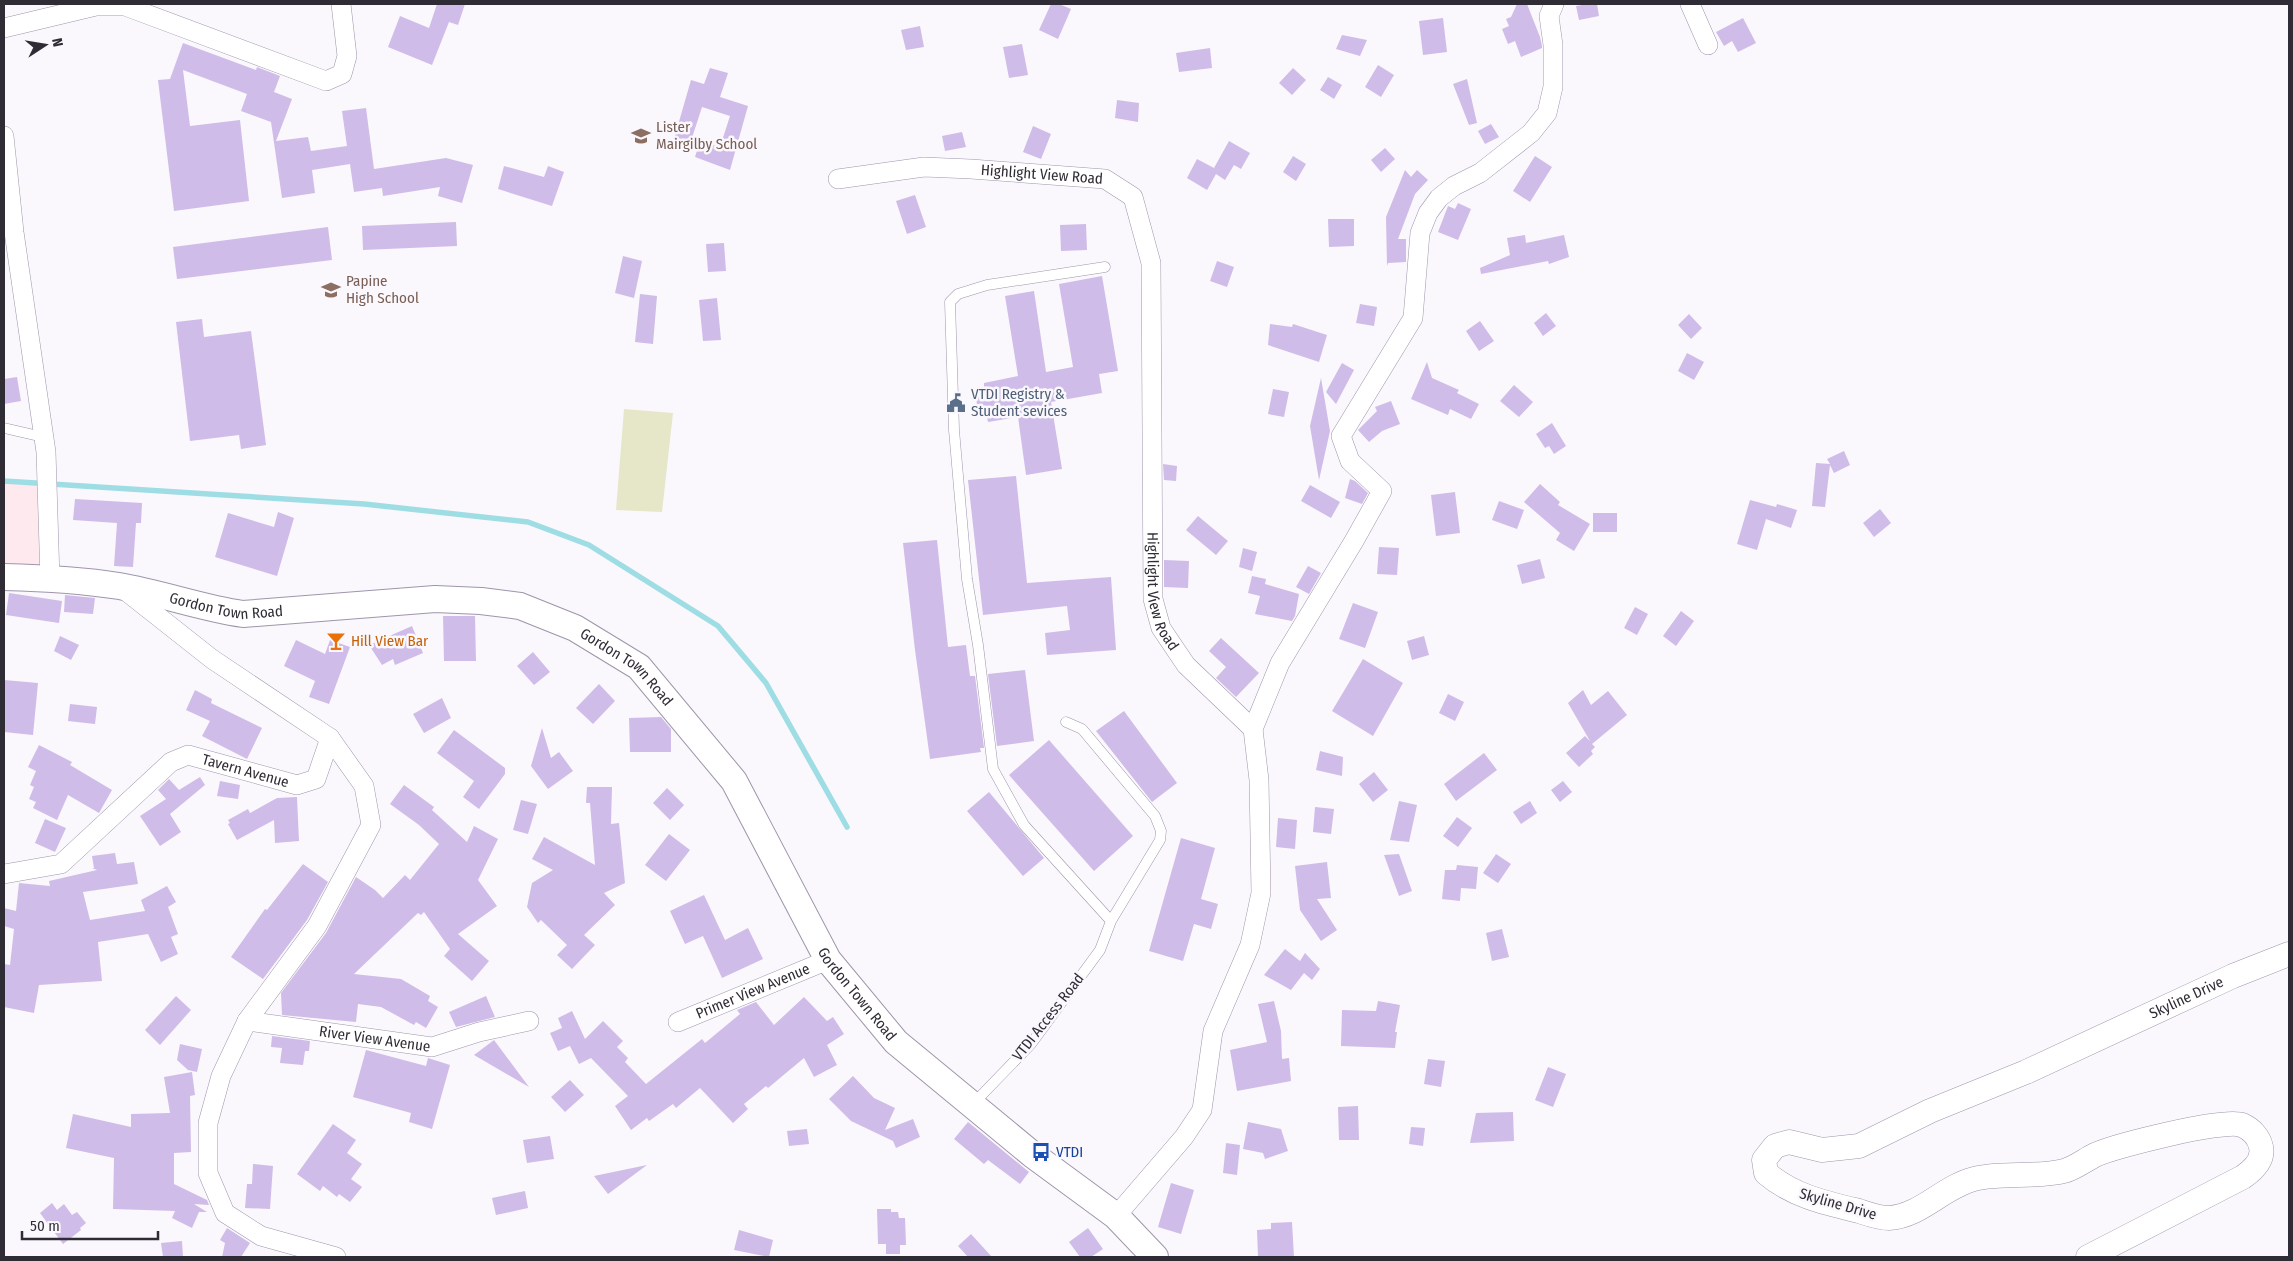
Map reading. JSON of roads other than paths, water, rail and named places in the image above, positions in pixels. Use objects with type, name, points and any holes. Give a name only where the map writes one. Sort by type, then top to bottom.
[{"type":"main road","name":"Gordon Town Road","points":[[4,577],[50,579],[120,586],[218,611],[243,614],[435,599],[481,601],[520,606],[575,628],[639,667],[734,781],[828,960],[896,1042],[1033,1155],[1116,1216],[1155,1257]]},
{"type":"street","points":[[4,28],[96,6],[124,6],[326,81],[342,74],[347,56],[341,4]]},
{"type":"street","points":[[1116,1216],[1184,1137],[1202,1110],[1213,1031],[1250,946],[1261,884],[1259,780],[1253,729],[1280,663],[1382,491],[1350,461],[1341,436],[1413,318],[1420,233],[1428,213],[1439,198],[1494,162],[1531,132],[1547,113],[1554,87],[1553,45],[1549,16],[1554,4]]},
{"type":"street","points":[[1690,4],[1708,45]]},
{"type":"street","points":[[4,136],[14,232],[44,444],[50,579]]},
{"type":"street","name":"Highlight View Road","points":[[838,179],[924,167],[971,169],[1105,179],[1133,196],[1151,263],[1153,599],[1161,628],[1186,665],[1253,729]]},
{"type":"street","points":[[120,586],[212,659],[330,738],[364,786],[370,825],[317,926],[247,1021],[221,1076],[208,1123],[208,1173],[225,1213],[261,1236],[336,1257]]},
{"type":"street","name":"Tavern Avenue","points":[[4,874],[61,864],[171,762],[188,755],[297,785],[316,779],[330,738]]},
{"type":"street","name":"Skyline Drive","points":[[2088,1257],[2243,1177],[2257,1166],[2262,1148],[2255,1133],[2240,1124],[2206,1126],[2137,1141],[2095,1155],[2066,1170],[1974,1179],[1948,1189],[1919,1209],[1905,1216],[1887,1218],[1820,1202],[1782,1186],[1766,1173],[1764,1160],[1775,1146],[1789,1142],[1822,1150],[1859,1146],[1930,1111],[2026,1072],[2233,976],[2289,954]]},
{"type":"street","name":"Primer View Avenue","points":[[678,1022],[828,960]]},
{"type":"street","name":"River View Avenue","points":[[247,1021],[432,1047],[479,1032],[529,1021]]},
{"type":"lane","points":[[1105,267],[987,285],[958,294],[950,302],[954,430],[967,579],[978,645],[993,769],[1024,825],[1111,921]]},
{"type":"lane","points":[[4,428],[44,444]]},
{"type":"lane","name":"VTDI Access Road","points":[[971,1105],[1031,1044],[1100,950],[1111,921],[1160,840],[1160,823],[1155,816],[1082,729],[1066,722]]},
{"type":"waterway","points":[[4,481],[364,504],[528,522],[589,545],[718,626],[766,683],[847,827]]},
{"type":"place","name":"Lister Mairgilby School","points":[[641,136]]},
{"type":"place","name":"Papine High School","points":[[331,290]]},
{"type":"place","name":"VTDI Registry & Student sevices","points":[[956,403]]},
{"type":"place","name":"Hill View Bar","points":[[336,641]]},
{"type":"place","name":"VTDI","points":[[1041,1152]]}]
